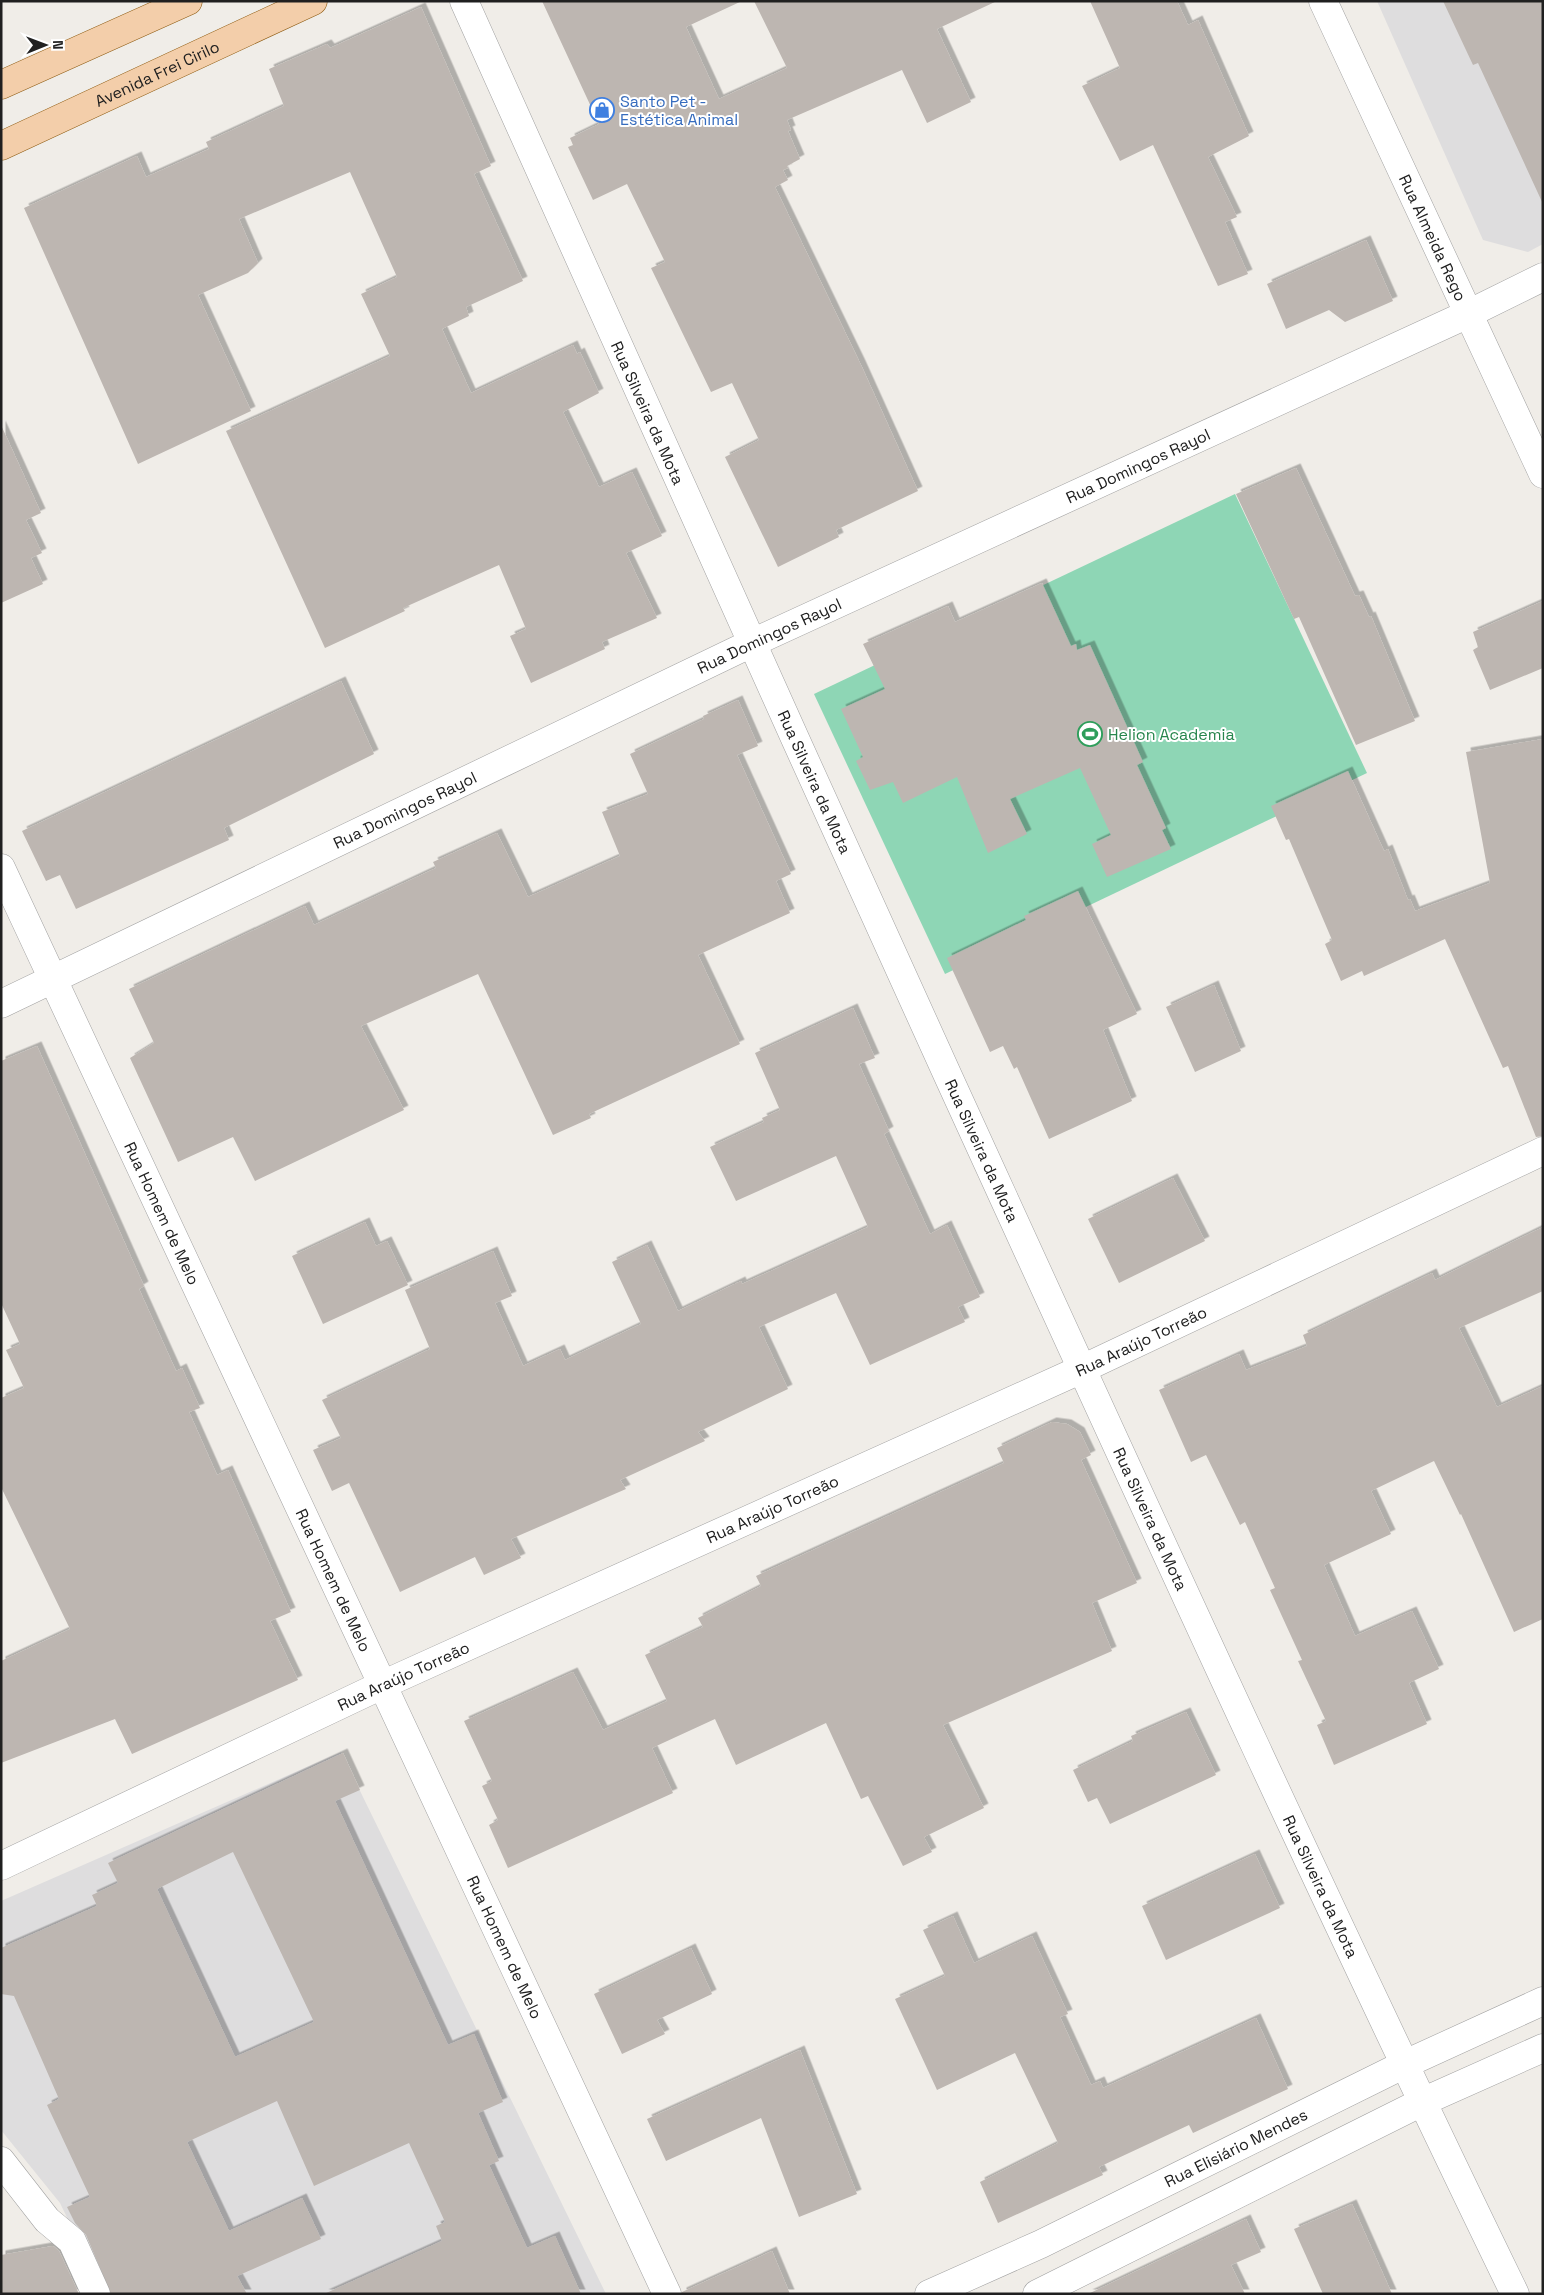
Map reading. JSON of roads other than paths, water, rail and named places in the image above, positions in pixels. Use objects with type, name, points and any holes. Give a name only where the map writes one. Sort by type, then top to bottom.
[{"type":"main road","points":[[3,79],[188,1]]},
{"type":"main road","name":"Avenida Frei Cirilo","points":[[1,146],[313,1]]},
{"type":"street","name":"Rua Silveira da Mota","points":[[464,1],[752,643],[1082,1369],[1403,2065],[1515,2294]]},
{"type":"street","name":"Rua Almeida Rego","points":[[1323,1],[1543,474]]},
{"type":"street","name":"Rua Domingos Rayol","points":[[1,1004],[752,643],[1468,314],[1543,277]]},
{"type":"street","name":"Rua Homem de Melo","points":[[1,868],[667,2294]]},
{"type":"street","name":"Rua Araújo Torreão","points":[[1,1866],[382,1685],[1082,1369],[1543,1151]]},
{"type":"street","name":"Rua Elisiário Mendes","points":[[929,2294],[1041,2244],[1403,2065],[1543,2001]]},
{"type":"street","points":[[1041,2244],[1051,2291],[1422,2102],[1543,2048]]},
{"type":"street","points":[[1,2161],[47,2220],[72,2240],[96,2294]]},
{"type":"place","name":"Santo Pet - Estética Animal","points":[[602,110]]},
{"type":"place","name":"Helion Academia","points":[[1090,734]]}]
